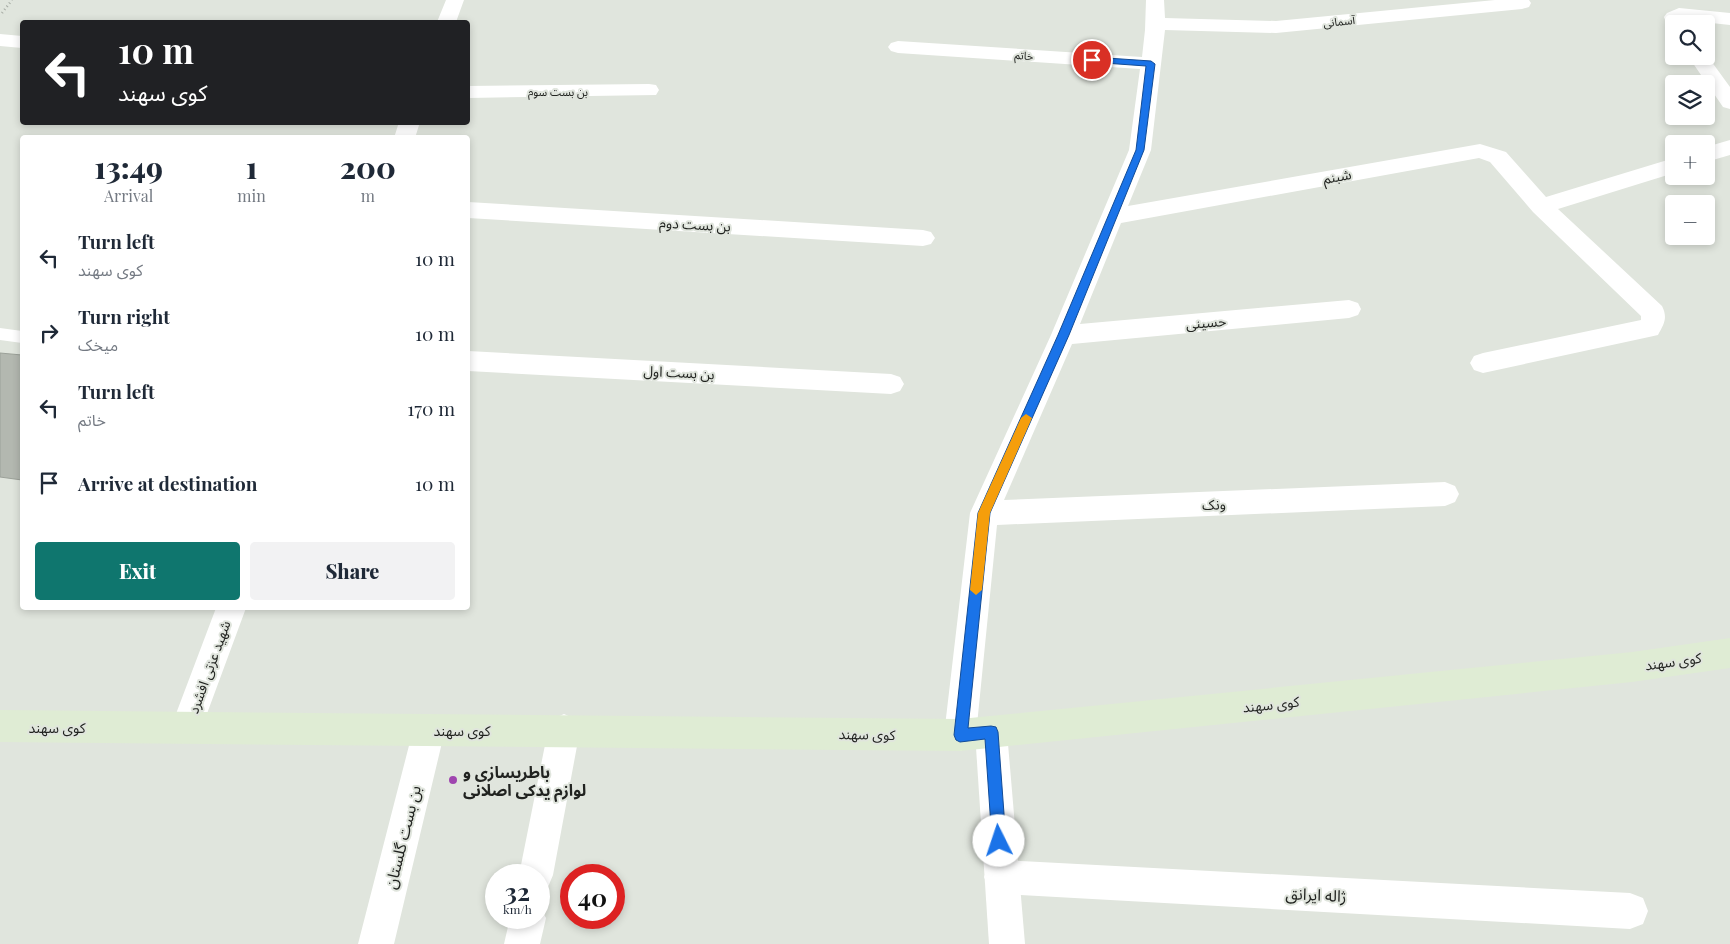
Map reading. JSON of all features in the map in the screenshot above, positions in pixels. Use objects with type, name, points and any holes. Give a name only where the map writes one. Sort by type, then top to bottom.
[{"type":"main road","name":"کوی سهند","points":[[0,726],[976,734],[1632,667],[1730,653]]},
{"type":"street","points":[[448,20],[455,0]]},
{"type":"street","name":"آسمانی","points":[[1155,12],[1276,27],[1522,3]]},
{"type":"street","points":[[1006,944],[1001,877],[976,734],[984,513],[1063,335],[1140,150],[1151,64],[1155,12]]},
{"type":"street","points":[[1715,18],[1730,19]]},
{"type":"street","points":[[0,40],[20,42]]},
{"type":"street","name":"خاتم","points":[[898,47],[1151,64]]},
{"type":"street","points":[[1704,65],[1730,102]]},
{"type":"street","name":"بن بست سوم","points":[[470,92],[649,90]]},
{"type":"street","points":[[1715,152],[1730,147]]},
{"type":"street","name":"شبنم","points":[[1111,217],[1480,151],[1498,157],[1541,206],[1653,313],[1653,321],[1649,328],[1483,363]]},
{"type":"street","points":[[1541,206],[1665,168]]},
{"type":"street","name":"بن بست دوم","points":[[470,210],[923,238]]},
{"type":"street","name":"حسینی","points":[[1063,335],[1349,309]]},
{"type":"street","name":"بن بست اول","points":[[470,361],[891,384]]},
{"type":"street","name":"ونک","points":[[984,513],[1445,494]]},
{"type":"street","name":"شهید عزتی افشرد","points":[[187,727],[230,610]]},
{"type":"street","name":"بن بست گلستان","points":[[376,944],[429,730]]},
{"type":"street","points":[[538,864],[564,730]]},
{"type":"street","name":"ژاله ایرانق","points":[[1001,877],[1630,912]]},
{"type":"street","points":[[522,944],[525,929]]},
{"type":"lane","points":[[0,334],[20,337]]},
{"type":"path","points":[[0,16],[12,0]]},
{"type":"building","points":[[0,353],[20,355],[20,480],[0,477]]},
{"type":"slow traffic","points":[[976,590],[984,513],[1026,418]]},
{"type":"place","name":"باطریسازی و لوازم یدکی اصلانی","points":[[453,780]]},
{"type":"route","points":[[999,841],[991,732],[960,735],[984,513],[1063,335],[1140,150],[1151,64],[1092,60]]}]
